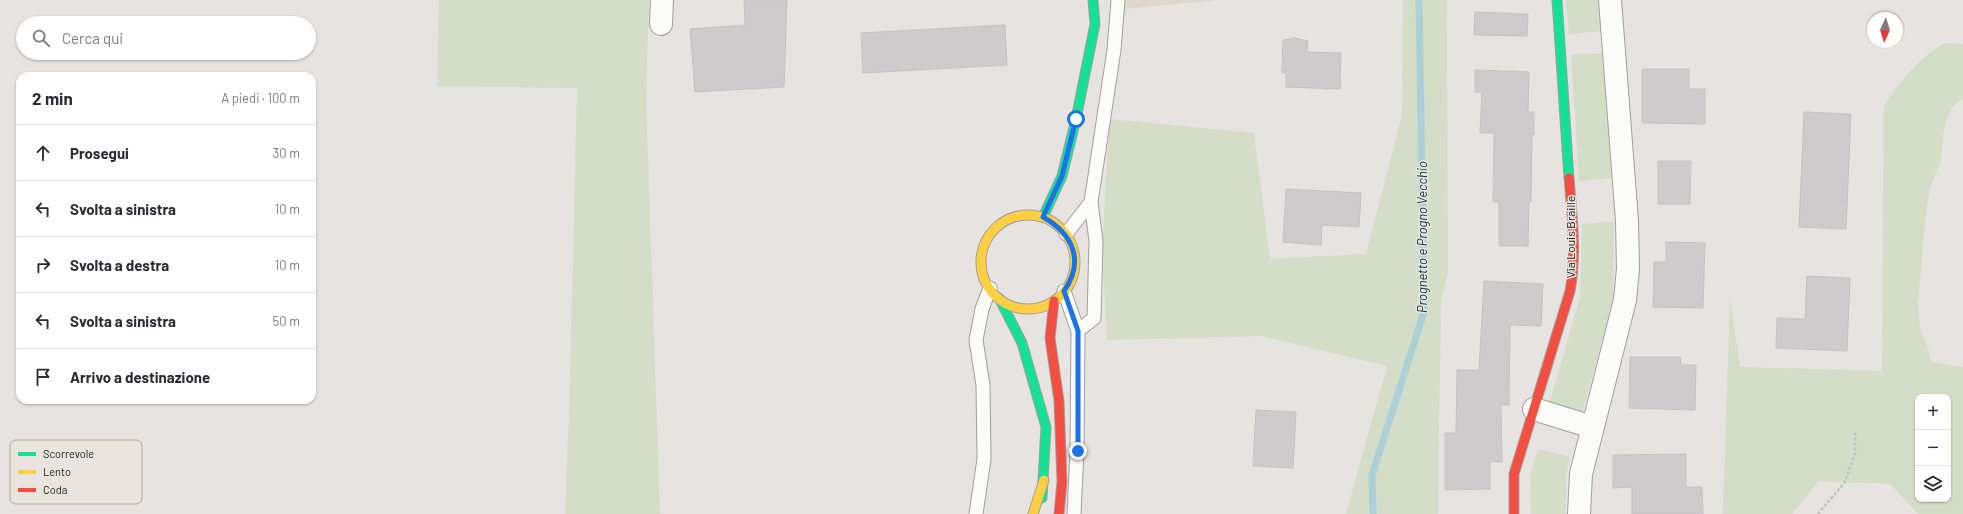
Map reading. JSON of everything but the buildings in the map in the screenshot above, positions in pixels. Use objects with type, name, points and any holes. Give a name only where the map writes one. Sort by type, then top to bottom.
[{"type":"main road","points":[[1043,217],[1062,176],[1076,119],[1096,24],[1093,0]]},
{"type":"main road","name":"Via Louis Braille","points":[[1514,514],[1514,474],[1570,291],[1573,275],[1571,191],[1557,0]]},
{"type":"main road","points":[[1028,215],[1043,217],[1056,224],[1066,234],[1072,244],[1075,262],[1073,274],[1064,291],[1054,301],[1041,306],[1027,308],[1008,304],[999,298],[990,288],[983,276],[981,257],[986,240],[1001,223],[1015,216],[1028,215]]},
{"type":"main road","points":[[999,298],[1022,343],[1046,426],[1044,480],[1040,514]]},
{"type":"main road","points":[[1054,301],[1050,338],[1059,401],[1062,482],[1059,514]]},
{"type":"main road","points":[[1033,514],[1044,480]]},
{"type":"street","points":[[661,24],[662,0]]},
{"type":"street","points":[[1579,514],[1580,474],[1625,300],[1628,269],[1627,221],[1610,0]]},
{"type":"street","points":[[1534,409],[1592,427]]},
{"type":"lane","points":[[1086,0],[1096,24]]},
{"type":"lane","points":[[1078,331],[1094,318],[1096,241],[1091,202],[1114,50],[1118,0]]},
{"type":"lane","points":[[1066,234],[1091,202]]},
{"type":"lane","points":[[976,514],[984,460],[983,385],[976,340],[982,309],[990,288]]},
{"type":"lane","points":[[1064,291],[1078,331],[1078,451],[1074,514]]},
{"type":"path","points":[[1818,514],[1845,482],[1855,453],[1855,432]]},
{"type":"shaded area","points":[[1114,0],[1217,0],[1114,10]]},
{"type":"green space","points":[[439,0],[649,0],[646,98],[660,514],[565,514],[570,387],[577,88],[437,86]]},
{"type":"green space","points":[[1403,0],[1447,0],[1448,272],[1441,300],[1438,514],[1346,514],[1387,366],[1262,336],[1107,340],[1102,253],[1109,119],[1254,133],[1270,259],[1366,254],[1402,115]]},
{"type":"green space","points":[[1566,0],[1601,0],[1603,31],[1569,34]]},
{"type":"green space","points":[[1945,43],[1963,44],[1963,99],[1953,106],[1945,123],[1940,164],[1930,188],[1925,219],[1918,306],[1920,328],[1928,348],[1931,362],[1963,367],[1963,514],[1918,514],[1890,484],[1819,481],[1792,514],[1723,514],[1730,300],[1740,367],[1882,371],[1884,106],[1911,71],[1927,55]]},
{"type":"green space","points":[[1604,53],[1612,178],[1579,181],[1571,55]]},
{"type":"green space","points":[[1614,222],[1613,299],[1581,417],[1549,405],[1580,297],[1582,224]]},
{"type":"green space","points":[[1538,449],[1570,457],[1566,477],[1566,514],[1531,514],[1530,474]]},
{"type":"waterway","name":"Prognetto e Progno Vecchio","points":[[1373,514],[1372,475],[1424,312],[1419,0]]},
{"type":"traffic: fast","points":[[1043,217],[1062,176],[1076,119],[1095,24],[1093,0]]},
{"type":"traffic: fast","points":[[1557,0],[1569,178]]},
{"type":"traffic: fast","points":[[999,298],[1022,343],[1046,427],[1042,498]]},
{"type":"traffic: slow","points":[[1028,215],[1046,219],[1061,229],[1071,244],[1075,262],[1071,280],[1061,295],[1046,305],[1028,309],[1010,305],[995,295],[985,280],[981,262],[985,244],[995,229],[1010,219],[1028,215]]},
{"type":"traffic: slow","points":[[1033,514],[1044,480]]},
{"type":"traffic: jam","points":[[1514,514],[1514,474],[1570,291],[1574,249],[1569,178]]},
{"type":"traffic: jam","points":[[1054,301],[1050,338],[1059,401],[1062,482],[1059,514]]},
{"type":"route","points":[[1076,119],[1062,176],[1043,217],[1056,224],[1066,234],[1072,244],[1074,253],[1075,262],[1073,274],[1064,291],[1078,331],[1078,451]]}]
